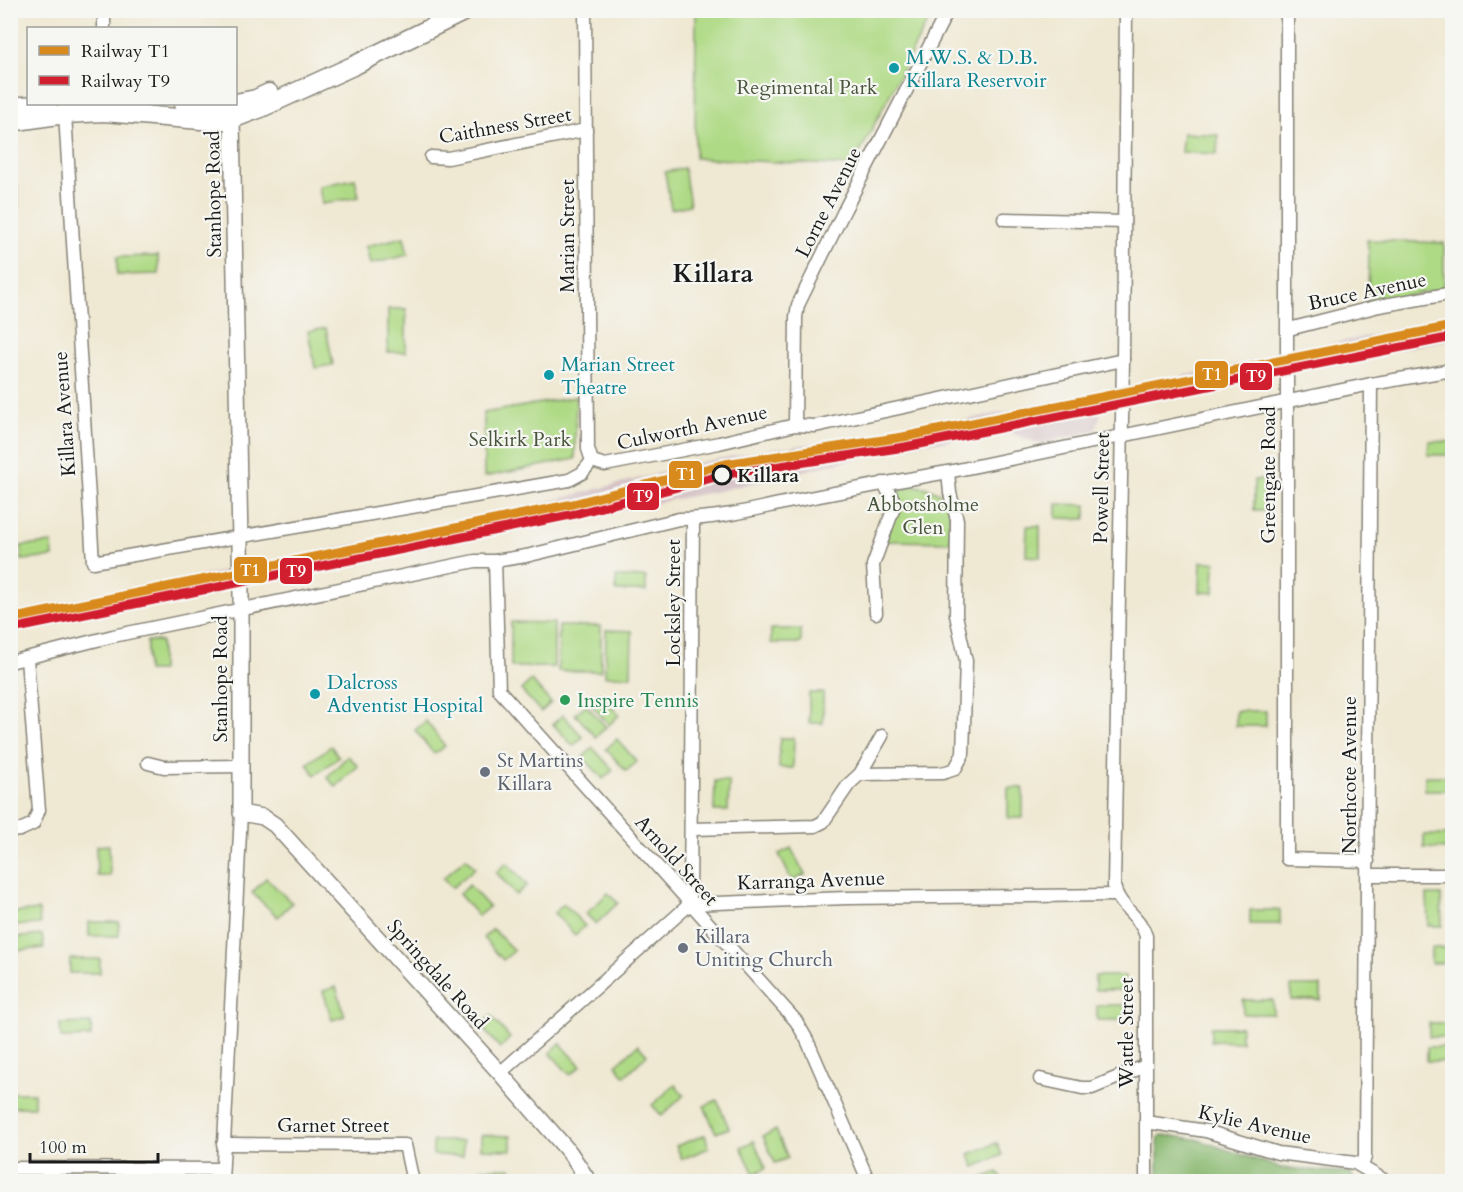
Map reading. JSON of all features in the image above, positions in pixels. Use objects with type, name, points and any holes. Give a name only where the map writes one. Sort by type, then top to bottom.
[{"type":"highway","points":[[10,122],[104,108],[213,122],[233,108],[353,56],[444,10]]},
{"type":"highway","points":[[196,105],[252,112],[467,10]]},
{"type":"highway","points":[[10,107],[35,105]]},
{"type":"main road","name":"Stanhope Road","points":[[233,108],[242,813]]},
{"type":"main road","name":"Springdale Road","points":[[242,813],[262,817],[275,825],[500,1073],[570,1153],[589,1182]]},
{"type":"street","points":[[104,10],[104,27]]},
{"type":"street","name":"Marian Street","points":[[585,10],[588,449],[592,461]]},
{"type":"street","name":"Lorne Avenue","points":[[795,425],[798,305],[948,10]]},
{"type":"street","name":"Powell Street","points":[[1116,895],[1114,886],[1115,743],[1123,377],[1126,10]]},
{"type":"street","name":"Greengate Road","points":[[1287,10],[1289,329],[1287,859],[1368,861]]},
{"type":"street","name":"Killara Avenue","points":[[65,114],[93,562],[239,538]]},
{"type":"street","name":"Caithness Street","points":[[431,157],[448,158],[586,130]]},
{"type":"street","points":[[1004,219],[1124,222]]},
{"type":"street","name":"Bruce Avenue","points":[[1289,329],[1379,306],[1448,294],[1452,290]]},
{"type":"street","name":"Culworth Avenue","points":[[239,538],[569,480],[582,473],[592,461],[605,465],[719,443],[795,425],[814,426],[1123,360]]},
{"type":"street","points":[[10,662],[241,603],[475,561],[495,561],[679,519],[745,511],[948,472],[1371,384],[1452,370]]},
{"type":"street","name":"Northcote Avenue","points":[[1362,1166],[1365,1156],[1371,384]]},
{"type":"street","points":[[860,774],[949,772],[955,769],[963,754],[966,661],[956,615],[957,520],[950,493],[948,472]]},
{"type":"street","points":[[876,613],[873,564],[893,510],[893,499],[883,483]]},
{"type":"street","name":"Locksley Street","points":[[690,904],[693,519]]},
{"type":"street","name":"Arnold Street","points":[[495,561],[499,690],[796,1021],[807,1040],[869,1182]]},
{"type":"street","points":[[10,831],[20,830],[33,824],[39,810],[27,659]]},
{"type":"street","points":[[692,829],[815,826],[824,822],[849,784],[860,774],[882,736]]},
{"type":"street","points":[[148,763],[164,767],[241,766]]},
{"type":"street","name":"Stanhope Road","points":[[222,1175],[242,813]]},
{"type":"street","points":[[1368,875],[1452,875]]},
{"type":"street","name":"Karranga Avenue","points":[[690,904],[847,898],[1116,895]]},
{"type":"street","name":"Wattle Street","points":[[1116,895],[1140,922],[1146,936],[1146,1182]]},
{"type":"street","points":[[500,1073],[690,904]]},
{"type":"street","points":[[1040,1079],[1092,1088],[1145,1066]]},
{"type":"street","name":"Kylie Avenue","points":[[1146,1122],[1206,1131],[1278,1153],[1347,1162],[1362,1166],[1387,1182]]},
{"type":"street","name":"Garnet Street","points":[[224,1144],[405,1145],[413,1182]]},
{"type":"street","points":[[10,1168],[222,1175]]},
{"type":"shaded area","points":[[1452,318],[1452,339],[1102,408],[1096,430],[1039,444],[1007,431],[943,442],[927,442],[718,491],[11,627],[11,613],[271,562],[503,513],[708,461],[775,448],[884,436],[1145,384]]},
{"type":"green space","name":"Regimental Park","points":[[696,10],[933,11],[853,166],[695,158]]},
{"type":"green space","points":[[1183,133],[1218,135],[1217,154],[1181,152]]},
{"type":"green space","points":[[684,168],[690,205],[671,209],[665,172]]},
{"type":"green space","points":[[355,179],[359,197],[322,204],[319,186]]},
{"type":"green space","points":[[17,186],[18,205],[11,205],[11,187]]},
{"type":"green space","points":[[404,237],[408,255],[370,264],[366,246]]},
{"type":"green space","points":[[1367,240],[1444,243],[1444,286],[1441,289],[1374,303],[1368,297]]},
{"type":"green space","points":[[158,256],[159,274],[117,275],[117,257]]},
{"type":"green space","points":[[388,309],[406,309],[406,352],[388,352]]},
{"type":"green space","points":[[326,328],[333,365],[315,368],[308,331]]},
{"type":"green space","name":"Selkirk Park","points":[[576,397],[575,459],[484,477],[484,413]]},
{"type":"green space","points":[[1429,441],[1452,442],[1452,455],[1428,455]]},
{"type":"green space","points":[[1254,480],[1268,480],[1268,510],[1254,510]]},
{"type":"green space","name":"Abbotsholme Glen","points":[[911,486],[934,490],[946,502],[951,519],[950,542],[885,541],[900,490]]},
{"type":"green space","points":[[1057,504],[1086,505],[1086,519],[1057,518]]},
{"type":"green space","points":[[1027,526],[1040,526],[1040,557],[1026,556]]},
{"type":"green space","points":[[52,543],[53,557],[22,560],[21,546]]},
{"type":"green space","points":[[1201,562],[1215,562],[1214,593],[1200,592]]},
{"type":"green space","points":[[616,577],[646,577],[646,591],[616,591]]},
{"type":"green space","points":[[511,622],[554,623],[554,667],[511,667]]},
{"type":"green space","points":[[559,626],[601,626],[601,671],[558,671]]},
{"type":"green space","points":[[771,629],[801,629],[801,643],[771,643]]},
{"type":"green space","points":[[606,630],[632,631],[631,676],[605,676]]},
{"type":"green space","points":[[147,641],[161,641],[161,671],[147,671]]},
{"type":"green space","points":[[531,680],[551,703],[541,712],[521,690]]},
{"type":"green space","points":[[599,693],[619,715],[609,725],[589,702]]},
{"type":"green space","points":[[809,693],[823,693],[823,723],[809,723]]},
{"type":"green space","points":[[586,705],[606,727],[596,737],[575,714]]},
{"type":"green space","points":[[1236,711],[1266,711],[1266,726],[1236,726]]},
{"type":"green space","points":[[563,715],[583,737],[573,746],[553,724]]},
{"type":"green space","points":[[426,721],[445,746],[434,754],[415,730]]},
{"type":"green space","points":[[780,738],[794,738],[793,768],[779,768]]},
{"type":"green space","points":[[617,739],[637,762],[626,771],[606,749]]},
{"type":"green space","points":[[331,746],[339,757],[315,775],[307,764]]},
{"type":"green space","points":[[593,748],[613,770],[603,779],[583,757]]},
{"type":"green space","points":[[348,756],[358,766],[336,787],[327,777]]},
{"type":"green space","points":[[1425,776],[1452,776],[1452,790],[1425,790]]},
{"type":"green space","points":[[715,781],[729,781],[728,811],[714,811]]},
{"type":"green space","points":[[1008,788],[1023,788],[1023,818],[1008,818]]},
{"type":"green space","points":[[1424,835],[1452,835],[1452,849],[1424,848]]},
{"type":"green space","points":[[109,845],[110,876],[97,876],[96,846]]},
{"type":"green space","points":[[791,848],[805,875],[792,881],[779,854]]},
{"type":"green space","points":[[466,858],[475,868],[452,888],[443,878]]},
{"type":"green space","points":[[507,863],[527,885],[516,895],[496,872]]},
{"type":"green space","points":[[266,878],[292,903],[278,917],[252,893]]},
{"type":"green space","points":[[469,885],[489,907],[478,916],[459,894]]},
{"type":"green space","points":[[608,893],[618,903],[596,924],[586,914]]},
{"type":"green space","points":[[1427,895],[1441,895],[1442,926],[1428,926]]},
{"type":"green space","points":[[564,904],[585,926],[575,935],[554,913]]},
{"type":"green space","points":[[39,910],[40,924],[11,926],[11,913]]},
{"type":"green space","points":[[1250,910],[1280,910],[1280,924],[1250,924]]},
{"type":"green space","points":[[89,922],[119,922],[119,936],[89,936]]},
{"type":"green space","points":[[493,929],[514,951],[503,960],[483,938]]},
{"type":"green space","points":[[42,935],[44,948],[14,951],[12,938]]},
{"type":"green space","points":[[1431,948],[1452,948],[1452,963],[1431,963]]},
{"type":"green space","points":[[70,959],[100,959],[100,973],[70,973]]},
{"type":"green space","points":[[1095,976],[1125,976],[1125,990],[1095,990]]},
{"type":"green space","points":[[1291,986],[1321,986],[1321,1000],[1291,1000]]},
{"type":"green space","points":[[336,987],[345,1016],[332,1020],[323,991]]},
{"type":"green space","points":[[1243,1000],[1273,1000],[1273,1014],[1243,1014]]},
{"type":"green space","points":[[1097,1005],[1127,1005],[1127,1020],[1097,1020]]},
{"type":"green space","points":[[491,1016],[510,1038],[500,1048],[480,1025]]},
{"type":"green space","points":[[91,1023],[91,1037],[61,1038],[60,1024]]},
{"type":"green space","points":[[1429,1023],[1452,1023],[1452,1037],[1429,1037]]},
{"type":"green space","points":[[1211,1027],[1241,1027],[1241,1042],[1211,1041]]},
{"type":"green space","points":[[560,1043],[581,1066],[570,1075],[550,1053]]},
{"type":"green space","points":[[638,1045],[647,1055],[625,1076],[616,1065]]},
{"type":"green space","points":[[1427,1047],[1452,1047],[1452,1062],[1427,1061]]},
{"type":"green space","points":[[675,1085],[684,1095],[662,1116],[652,1105]]},
{"type":"green space","points":[[11,1093],[34,1093],[34,1107],[11,1107]]},
{"type":"green space","points":[[717,1100],[729,1128],[716,1133],[704,1106]]},
{"type":"green space","points":[[776,1130],[788,1158],[775,1163],[763,1136]]},
{"type":"green space","points":[[481,1135],[511,1136],[511,1150],[481,1149]]},
{"type":"green space","points":[[705,1135],[709,1148],[682,1159],[676,1146]]},
{"type":"green space","points":[[1162,1135],[1196,1139],[1281,1168],[1350,1173],[1353,1181],[1158,1181],[1158,1139]]},
{"type":"green space","points":[[433,1141],[463,1141],[463,1156],[433,1155]]},
{"type":"green space","points":[[754,1141],[766,1168],[754,1174],[741,1147]]},
{"type":"green space","points":[[997,1143],[1002,1155],[975,1167],[969,1154]]},
{"type":"green space","points":[[481,1168],[511,1168],[511,1181],[481,1181]]},
{"type":"green space","points":[[998,1172],[1002,1181],[975,1181]]},
{"type":"rail line","name":"T1","points":[[10,619],[573,504],[725,464],[903,437],[1452,326]]},
{"type":"rail line","name":"T9","points":[[12,629],[575,514],[727,474],[905,447],[1452,337]]},
{"type":"place","name":"M.W.S. & D.B. Killara Reservoir","points":[[894,68]]},
{"type":"place","name":"Marian Street Theatre","points":[[549,375]]},
{"type":"place","name":"Killara","points":[[722,475]]},
{"type":"place","name":"Dalcross Adventist Hospital","points":[[315,694]]},
{"type":"place","name":"Inspire Tennis","points":[[565,700]]},
{"type":"place","name":"St Martins Killara","points":[[485,772]]},
{"type":"place","name":"Killara Uniting Church","points":[[683,948]]},
{"type":"district","name":"Killara","points":[[713,273]]}]
